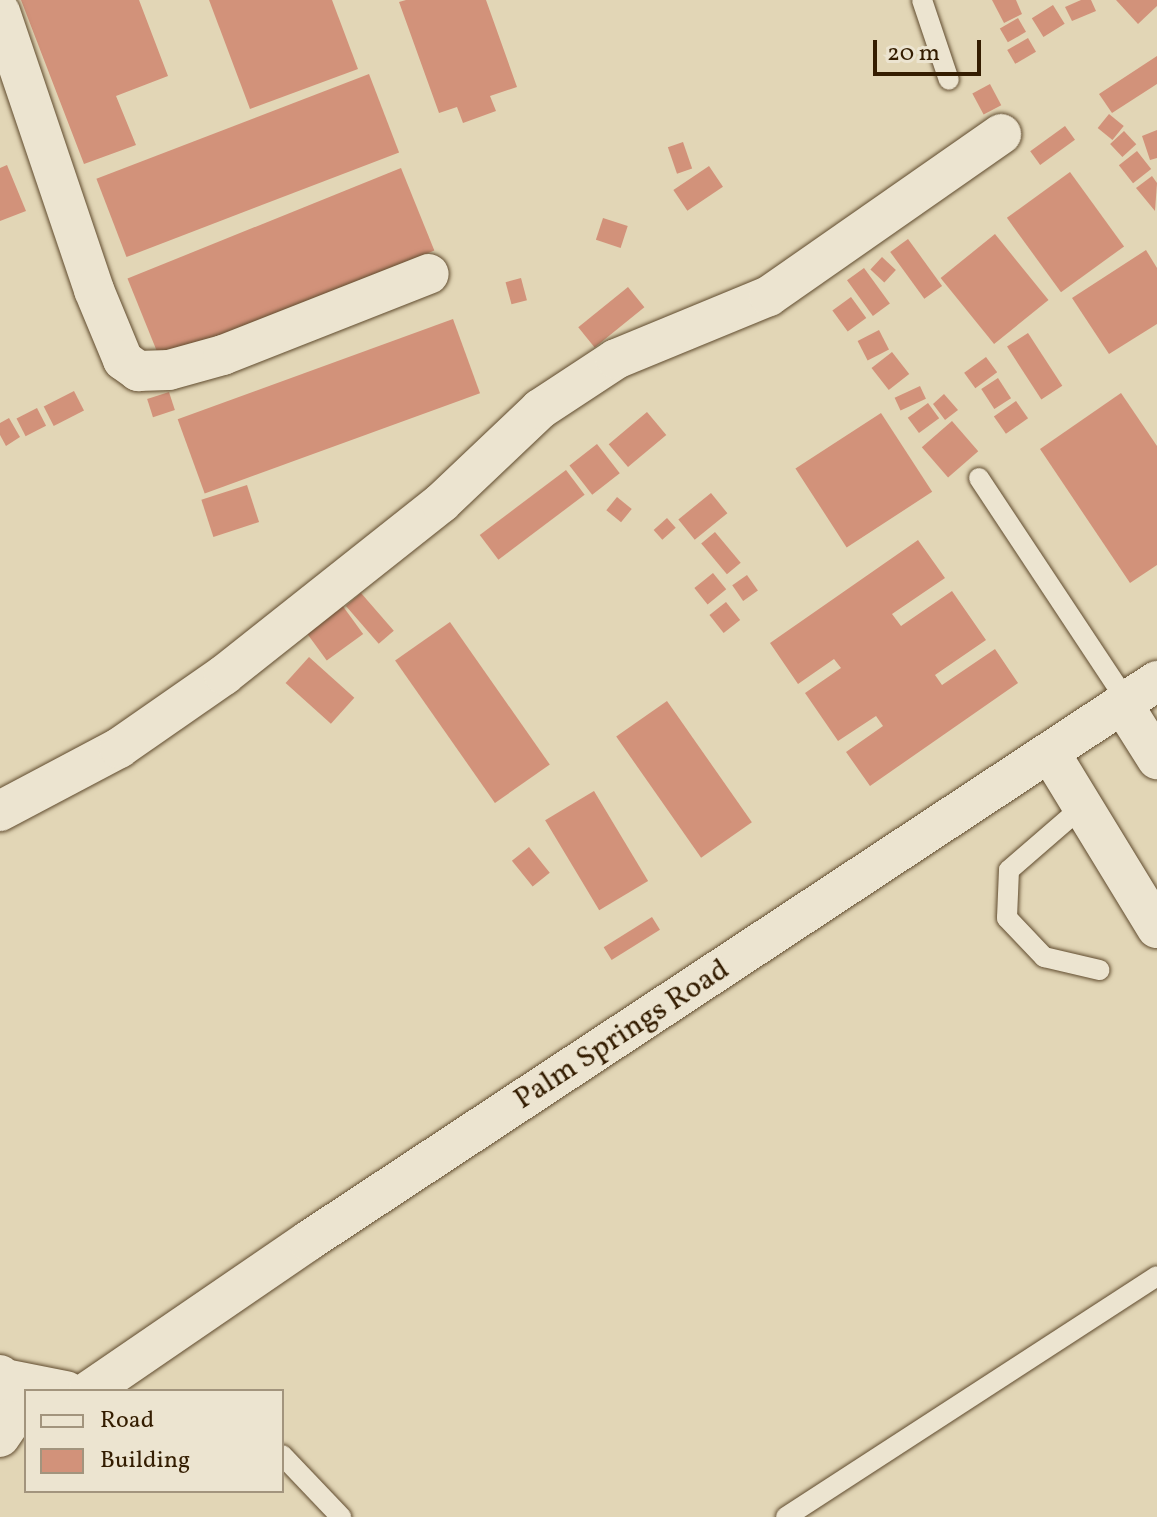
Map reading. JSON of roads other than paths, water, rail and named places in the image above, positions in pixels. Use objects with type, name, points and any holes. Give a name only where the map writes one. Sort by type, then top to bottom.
[{"type":"street","points":[[0,12],[94,290],[123,360],[138,371],[169,370],[223,355],[429,274]]},
{"type":"street","points":[[0,811],[119,748],[224,675],[441,503],[540,409],[616,359],[769,296],[1001,134]]},
{"type":"street","points":[[1136,696],[1157,759]]},
{"type":"street","name":"Palm Springs Road","points":[[92,1389],[308,1241],[1136,696]]},
{"type":"street","points":[[1050,753],[1153,913]]},
{"type":"street","points":[[2,1377],[57,1389]]},
{"type":"street","points":[[2,1377],[13,1407],[9,1432]]},
{"type":"lane","points":[[922,0],[949,80]]},
{"type":"lane","points":[[979,478],[1136,696]]},
{"type":"lane","points":[[1083,806],[1009,870],[1007,918],[1044,957],[1100,970]]},
{"type":"lane","points":[[786,1517],[1157,1276]]},
{"type":"lane","points":[[284,1457],[341,1517]]}]
